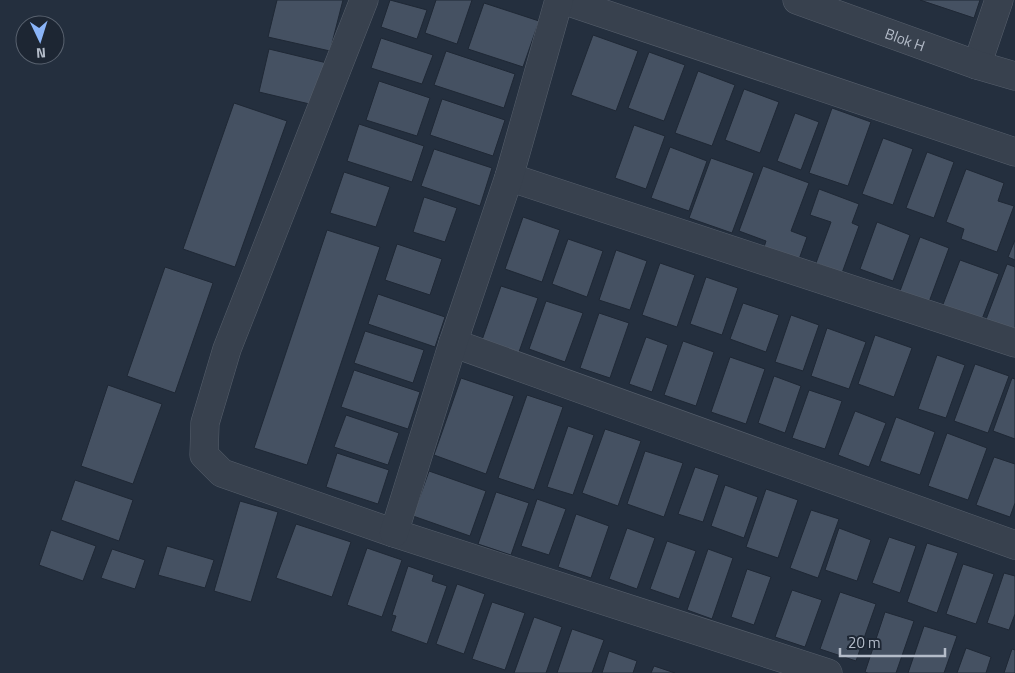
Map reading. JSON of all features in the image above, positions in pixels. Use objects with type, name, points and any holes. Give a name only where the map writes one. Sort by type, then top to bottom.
[{"type":"street","points":[[364,0],[227,349],[205,423],[204,454],[222,473],[394,533],[828,673]]},
{"type":"street","points":[[394,533],[453,343],[509,177],[559,0]]},
{"type":"street","points":[[563,0],[1015,152]]},
{"type":"street","name":"Blok H","points":[[797,0],[838,7],[977,65],[1015,76]]},
{"type":"street","points":[[977,65],[999,0]]},
{"type":"street","points":[[509,177],[1015,343]]},
{"type":"street","points":[[453,343],[1015,545]]},
{"type":"building","points":[[277,0],[343,0],[330,51],[268,37]]},
{"type":"building","points":[[390,0],[427,10],[417,39],[381,27]]},
{"type":"building","points":[[436,0],[472,0],[457,44],[425,33]]},
{"type":"building","points":[[920,0],[980,0],[974,18]]},
{"type":"building","points":[[484,3],[539,21],[523,67],[468,49]]},
{"type":"building","points":[[593,35],[638,51],[616,111],[571,95]]},
{"type":"building","points":[[381,38],[433,55],[422,84],[371,68]]},
{"type":"building","points":[[269,49],[327,63],[318,106],[259,92]]},
{"type":"building","points":[[446,51],[515,74],[504,108],[434,85]]},
{"type":"building","points":[[649,52],[685,65],[664,121],[628,108]]},
{"type":"building","points":[[698,71],[735,85],[712,146],[675,133]]},
{"type":"building","points":[[379,81],[430,98],[417,136],[366,120]]},
{"type":"building","points":[[744,89],[779,102],[760,153],[725,140]]},
{"type":"building","points":[[442,99],[505,120],[493,156],[430,135]]},
{"type":"building","points":[[234,103],[287,121],[235,267],[183,249]]},
{"type":"building","points":[[832,108],[871,122],[848,186],[809,173]]},
{"type":"building","points":[[795,113],[819,122],[801,170],[777,161]]},
{"type":"building","points":[[359,124],[424,146],[412,182],[347,161]]},
{"type":"building","points":[[634,125],[665,136],[646,189],[615,178]]},
{"type":"building","points":[[883,138],[913,149],[893,205],[862,194]]},
{"type":"building","points":[[670,147],[707,161],[689,211],[651,198]]},
{"type":"building","points":[[434,149],[492,168],[480,206],[421,186]]},
{"type":"building","points":[[927,152],[954,162],[934,218],[906,208]]},
{"type":"building","points":[[711,158],[754,173],[732,233],[689,218]]},
{"type":"building","points":[[763,166],[809,183],[791,231],[807,237],[797,265],[762,253],[766,241],[739,231]]},
{"type":"building","points":[[966,169],[1004,183],[998,201],[1014,206],[997,252],[961,239],[964,229],[946,222]]},
{"type":"building","points":[[344,172],[390,187],[376,227],[330,213]]},
{"type":"building","points":[[819,189],[859,204],[852,223],[859,226],[842,273],[816,263],[831,222],[810,215]]},
{"type":"building","points":[[424,197],[457,208],[445,242],[413,232]]},
{"type":"building","points":[[523,217],[560,230],[542,282],[505,269]]},
{"type":"building","points":[[877,222],[910,235],[893,281],[860,269]]},
{"type":"building","points":[[327,230],[380,247],[307,465],[254,448]]},
{"type":"building","points":[[920,237],[949,248],[929,302],[900,291]]},
{"type":"building","points":[[568,239],[603,251],[587,297],[552,284]]},
{"type":"building","points":[[1015,240],[1015,260],[1008,257]]},
{"type":"building","points":[[397,244],[442,259],[430,295],[385,280]]},
{"type":"building","points":[[616,250],[647,261],[630,310],[599,300]]},
{"type":"building","points":[[960,260],[999,274],[981,322],[942,307]]},
{"type":"building","points":[[660,263],[695,275],[677,327],[642,315]]},
{"type":"building","points":[[1007,264],[1015,267],[1015,332],[985,322]]},
{"type":"building","points":[[165,267],[213,283],[175,393],[127,376]]},
{"type":"building","points":[[706,277],[738,288],[722,335],[690,324]]},
{"type":"building","points":[[501,286],[538,298],[519,352],[482,340]]},
{"type":"building","points":[[378,294],[445,317],[435,347],[368,324]]},
{"type":"building","points":[[546,301],[583,313],[565,362],[529,349]]},
{"type":"building","points":[[743,303],[779,315],[766,352],[730,339]]},
{"type":"building","points":[[599,313],[629,323],[610,378],[580,368]]},
{"type":"building","points":[[791,315],[819,325],[803,371],[775,362]]},
{"type":"building","points":[[827,328],[866,342],[849,389],[811,376]]},
{"type":"building","points":[[365,331],[424,350],[413,383],[354,363]]},
{"type":"building","points":[[875,335],[912,348],[894,397],[858,384]]},
{"type":"building","points":[[646,337],[668,345],[652,392],[629,384]]},
{"type":"building","points":[[683,341],[714,352],[696,406],[664,395]]},
{"type":"building","points":[[937,355],[965,365],[946,418],[918,409]]},
{"type":"building","points":[[730,357],[765,369],[746,424],[711,412]]},
{"type":"building","points":[[975,364],[1009,376],[988,433],[954,421]]},
{"type":"building","points":[[354,370],[420,392],[408,429],[341,407]]},
{"type":"building","points":[[774,376],[801,386],[785,433],[758,423]]},
{"type":"building","points":[[461,378],[514,396],[486,474],[434,455]]},
{"type":"building","points":[[1012,378],[1015,379],[1015,439],[993,431]]},
{"type":"building","points":[[108,385],[162,404],[133,484],[81,466]]},
{"type":"building","points":[[809,390],[842,401],[825,449],[792,438]]},
{"type":"building","points":[[527,395],[563,407],[534,490],[498,478]]},
{"type":"building","points":[[855,411],[886,423],[869,467],[838,455]]},
{"type":"building","points":[[346,415],[399,433],[388,465],[334,447]]},
{"type":"building","points":[[896,417],[935,432],[920,475],[880,461]]},
{"type":"building","points":[[568,426],[594,435],[573,495],[547,487]]},
{"type":"building","points":[[605,429],[641,441],[618,506],[582,493]]},
{"type":"building","points":[[947,433],[987,448],[968,500],[928,486]]},
{"type":"building","points":[[645,451],[683,463],[664,517],[627,504]]},
{"type":"building","points":[[337,453],[389,470],[378,504],[326,487]]},
{"type":"building","points":[[994,457],[1015,464],[1015,503],[1010,517],[976,505]]},
{"type":"building","points":[[695,467],[719,475],[703,522],[678,514]]},
{"type":"building","points":[[429,471],[486,491],[470,536],[413,516]]},
{"type":"building","points":[[75,480],[133,500],[119,541],[61,520]]},
{"type":"building","points":[[725,485],[758,497],[744,538],[711,526]]},
{"type":"building","points":[[766,489],[798,500],[778,558],[746,547]]},
{"type":"building","points":[[496,492],[529,503],[511,555],[478,544]]},
{"type":"building","points":[[537,499],[566,509],[549,555],[521,546]]},
{"type":"building","points":[[240,501],[278,512],[251,602],[214,591]]},
{"type":"building","points":[[811,510],[839,519],[818,578],[790,568]]},
{"type":"building","points":[[576,514],[609,526],[591,578],[558,567]]},
{"type":"building","points":[[296,524],[351,542],[332,597],[276,578]]},
{"type":"building","points":[[627,528],[655,538],[637,589],[609,579]]},
{"type":"building","points":[[839,528],[871,540],[857,581],[825,570]]},
{"type":"building","points":[[51,530],[96,546],[83,581],[39,565]]},
{"type":"building","points":[[889,537],[916,546],[900,593],[872,583]]},
{"type":"building","points":[[667,541],[696,551],[679,599],[650,589]]},
{"type":"building","points":[[927,543],[958,553],[937,613],[907,602]]},
{"type":"building","points":[[167,546],[214,560],[205,588],[158,575]]},
{"type":"building","points":[[367,548],[402,560],[382,617],[347,605]]},
{"type":"building","points":[[112,549],[145,560],[135,589],[101,578]]},
{"type":"building","points":[[708,549],[733,558],[712,619],[687,610]]},
{"type":"building","points":[[963,564],[994,574],[976,624],[946,614]]},
{"type":"building","points":[[408,566],[434,575],[432,581],[447,586],[427,644],[391,631],[396,616],[392,615]]},
{"type":"building","points":[[747,569],[771,577],[754,625],[731,617]]},
{"type":"building","points":[[1004,573],[1015,576],[1015,614],[1009,630],[987,623]]},
{"type":"building","points":[[457,584],[485,594],[464,654],[436,644]]},
{"type":"building","points":[[792,590],[822,600],[805,647],[775,637]]},
{"type":"building","points":[[840,592],[876,604],[856,661],[820,649]]},
{"type":"building","points":[[492,602],[525,613],[505,670],[472,659]]},
{"type":"building","points":[[885,612],[914,621],[896,673],[868,673],[865,672]]},
{"type":"building","points":[[534,617],[562,627],[546,673],[514,673]]},
{"type":"building","points":[[924,626],[957,636],[944,673],[908,673]]},
{"type":"building","points":[[572,629],[604,640],[592,673],[557,673]]},
{"type":"building","points":[[966,648],[991,657],[986,673],[957,673]]},
{"type":"building","points":[[1012,649],[1015,650],[1015,673],[1004,673]]},
{"type":"building","points":[[609,651],[637,661],[633,673],[602,673]]},
{"type":"building","points":[[654,666],[675,673],[651,673]]}]
